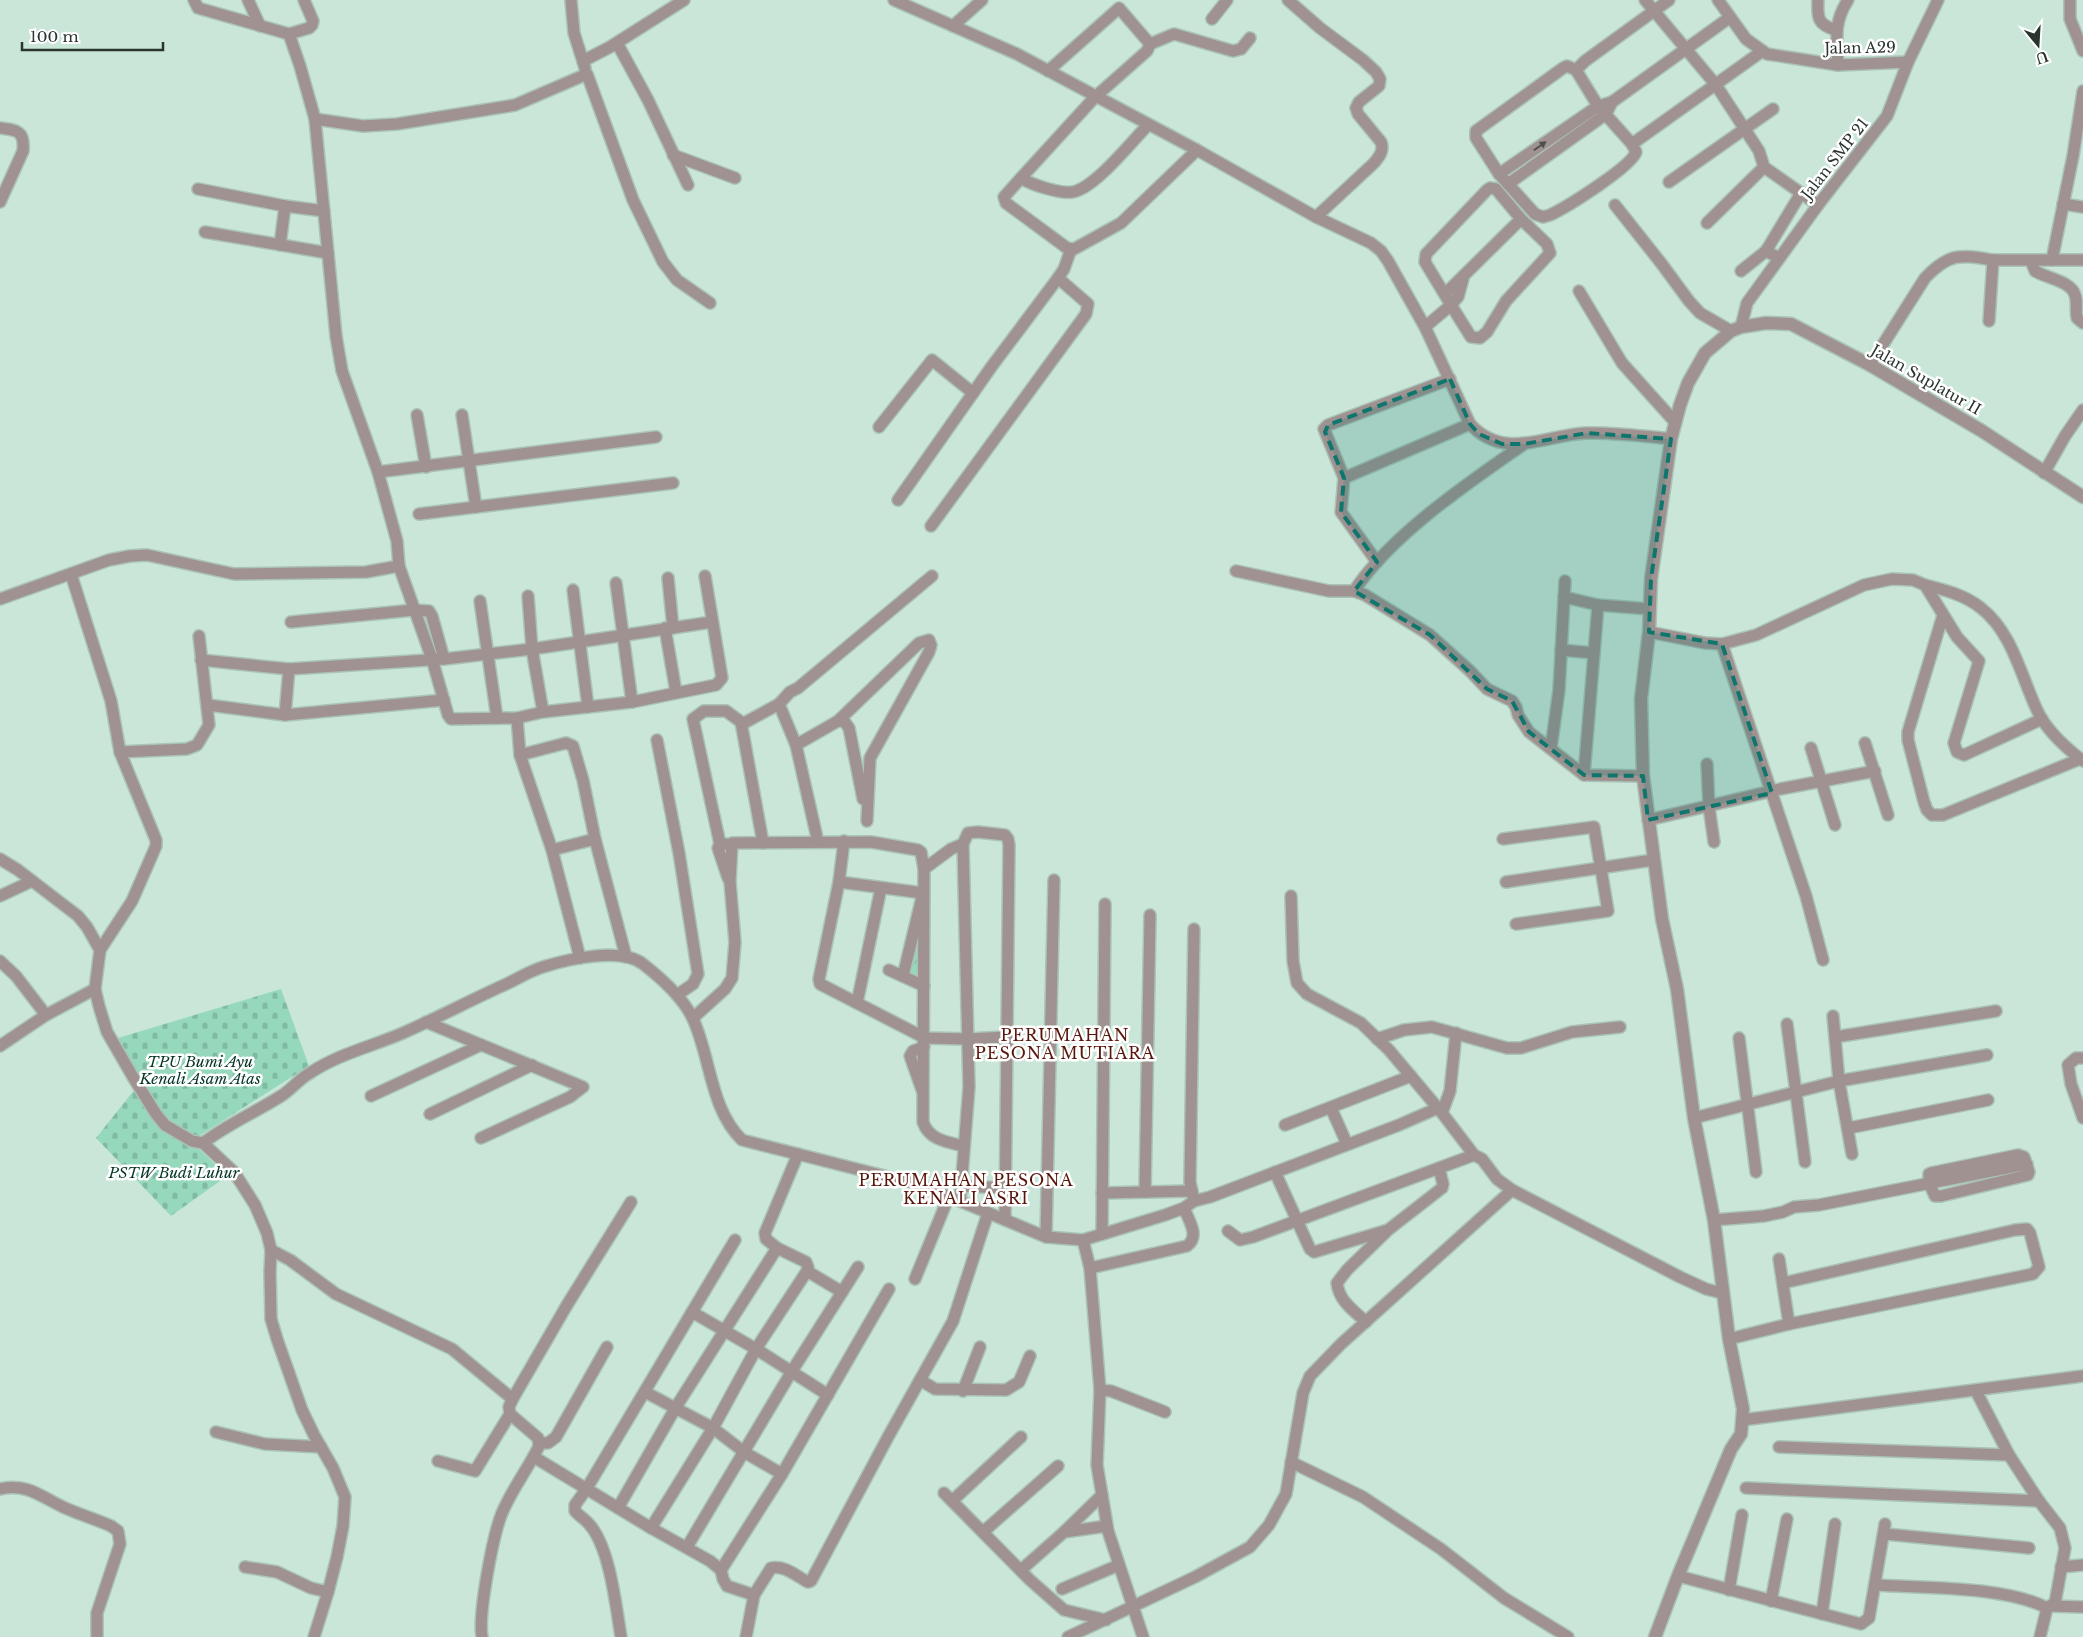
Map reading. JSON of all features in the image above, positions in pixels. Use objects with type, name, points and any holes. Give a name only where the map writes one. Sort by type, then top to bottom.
[{"type":"street","points":[[194,0],[198,8],[289,34],[309,28],[312,25],[313,21],[304,0]]},
{"type":"street","points":[[248,0],[260,26]]},
{"type":"street","points":[[571,0],[574,32],[587,74],[633,200],[663,262],[677,280],[710,303]]},
{"type":"street","points":[[583,61],[617,43],[684,0]]},
{"type":"street","points":[[894,0],[1017,54],[1197,150],[1316,217],[1371,243],[1381,251],[1425,327],[1470,424],[1479,434],[1502,444],[1524,444],[1558,436],[1587,433],[1671,439]]},
{"type":"street","points":[[953,26],[982,0]]},
{"type":"street","points":[[1212,19],[1227,0]]},
{"type":"street","points":[[1288,0],[1320,28],[1363,60],[1376,72],[1380,79],[1379,86],[1359,102],[1356,108],[1358,114],[1381,142],[1381,154],[1374,163],[1316,217]]},
{"type":"street","points":[[1645,0],[1716,85],[1759,151],[1764,167],[1818,205]]},
{"type":"street","points":[[1576,70],[1669,0]]},
{"type":"street","name":"Jalan A29","points":[[1718,0],[1729,18],[1746,39],[1761,52],[1782,58],[1838,65],[1908,62]]},
{"type":"street","points":[[1818,0],[1817,16],[1828,28],[1836,30]]},
{"type":"street","points":[[1838,65],[1836,30],[1839,13],[1848,0]]},
{"type":"street","name":"Jalan SMP 21","points":[[1736,329],[1748,303],[1779,258],[1887,116],[1908,62],[1938,0]]},
{"type":"street","points":[[2070,0],[2070,19],[2083,51]]},
{"type":"street","points":[[1048,71],[1107,16],[1123,4],[1150,44]]},
{"type":"street","points":[[1508,184],[1612,102],[1729,18]]},
{"type":"street","points":[[289,34],[315,120],[336,336],[342,371],[378,472],[397,541],[399,566],[414,610]]},
{"type":"street","points":[[1197,150],[1121,223],[1078,248],[1071,249],[1006,203],[1004,197],[1095,97],[1146,51],[1150,44],[1174,34],[1233,51],[1241,49],[1250,38]]},
{"type":"street","points":[[617,43],[648,100],[688,185]]},
{"type":"street","points":[[1632,144],[1761,52]]},
{"type":"street","points":[[1568,66],[1576,70],[1602,110],[1632,144],[1636,152],[1631,160],[1592,189],[1550,215],[1535,214],[1500,174],[1476,138],[1476,131],[1562,68],[1568,66]]},
{"type":"street","points":[[315,120],[363,126],[397,124],[515,105],[587,74]]},
{"type":"street","points":[[2052,260],[2063,204],[2078,157],[2083,91]]},
{"type":"street","points":[[1669,182],[1773,109]]},
{"type":"street","points":[[1500,174],[1602,110]]},
{"type":"street","points":[[1021,178],[1034,184],[1067,192],[1075,192],[1100,175],[1148,125]]},
{"type":"street","points":[[0,128],[17,131],[22,136],[23,152],[0,202]]},
{"type":"street","points":[[673,155],[734,178]]},
{"type":"street","points":[[1707,223],[1764,167]]},
{"type":"street","points":[[1496,188],[1521,219],[1547,244],[1550,253],[1506,301],[1487,332],[1480,338],[1475,339],[1471,337],[1445,294],[1424,259],[1426,254],[1487,190],[1496,188]]},
{"type":"street","points":[[198,189],[324,212]]},
{"type":"street","points":[[1741,271],[1766,251],[1801,193]]},
{"type":"street","points":[[2063,204],[2083,207]]},
{"type":"street","points":[[1615,205],[1661,262],[1689,302],[1700,313],[1736,329],[1705,353],[1688,383],[1675,422],[1650,579],[1649,632],[1641,698],[1643,776],[1653,860],[1662,919],[1677,989],[1694,1118],[1714,1220],[1728,1339],[1738,1380],[1742,1420],[1741,1434],[1731,1449],[1678,1576],[1655,1637]]},
{"type":"street","points":[[280,245],[285,206]]},
{"type":"street","points":[[1445,294],[1521,219]]},
{"type":"street","points":[[205,232],[328,253]]},
{"type":"street","points":[[898,500],[973,393],[1058,278],[1064,269],[1071,249]]},
{"type":"street","points":[[1766,251],[1779,258]]},
{"type":"street","points":[[1870,365],[1925,278],[1947,260],[1963,255],[1993,260],[2083,260]]},
{"type":"street","points":[[1990,321],[1993,260]]},
{"type":"street","points":[[2031,261],[2035,271],[2074,290],[2077,301],[2077,318],[2083,323]]},
{"type":"street","points":[[1425,327],[1451,305],[1458,296],[1463,277]]},
{"type":"street","points":[[931,526],[1086,314],[1088,304],[1058,278]]},
{"type":"street","points":[[1579,291],[1622,363],[1675,422]]},
{"type":"street","name":"Jalan Suplatur II","points":[[1736,329],[1766,323],[1792,324],[1870,365],[1982,431],[2083,497]]},
{"type":"street","points":[[878,427],[932,360],[973,393]]},
{"type":"street","points":[[1377,562],[1341,512],[1344,478],[1325,432],[1325,427],[1450,379]]},
{"type":"street","points":[[2044,472],[2083,410]]},
{"type":"street","points":[[417,415],[426,467]]},
{"type":"street","points":[[462,415],[476,507]]},
{"type":"street","points":[[1344,478],[1470,424]]},
{"type":"street","points":[[378,472],[656,437]]},
{"type":"street","points":[[1354,590],[1364,574],[1403,537],[1452,496],[1524,444]]},
{"type":"street","points":[[419,514],[672,483]]},
{"type":"street","points":[[0,599],[109,560],[130,556],[147,555],[234,574],[366,572],[399,566]]},
{"type":"street","points":[[1236,572],[1329,591],[1354,590],[1430,636],[1470,670],[1487,689],[1512,701],[1529,732],[1584,775],[1643,776]]},
{"type":"street","points":[[72,574],[111,701],[120,752],[156,840],[156,846],[132,902],[100,950],[95,989],[107,1032],[156,1114],[165,1125],[192,1141],[203,1143],[234,1172],[247,1190],[267,1233],[272,1250],[270,1272],[271,1319],[302,1410],[333,1468],[345,1502],[343,1526],[328,1592],[314,1637]]},
{"type":"street","points":[[291,622],[429,610],[431,612],[444,700],[451,719],[517,718],[543,712],[632,702],[716,685],[720,682],[722,678],[705,576]]},
{"type":"street","points":[[741,722],[752,719],[779,704],[790,692],[798,688],[932,576]]},
{"type":"street","points":[[668,578],[669,628],[676,692]]},
{"type":"street","points":[[1649,632],[1705,643],[1722,644],[1756,635],[1864,586],[1892,579],[1913,580],[1956,594],[1981,608],[1998,624],[2029,687],[2042,719],[2061,742],[2082,760],[1943,815],[1932,815],[1927,810],[1908,740],[1908,732],[1943,615]]},
{"type":"street","points":[[1551,748],[1560,690],[1565,581]]},
{"type":"street","points":[[616,583],[632,702]]},
{"type":"street","points":[[1925,585],[1957,636],[1979,661],[1954,743],[1957,752],[1964,755],[2042,719]]},
{"type":"street","points":[[573,590],[578,641],[588,707]]},
{"type":"street","points":[[528,596],[532,648],[543,712]]},
{"type":"street","points":[[1564,597],[1598,605],[1650,610]]},
{"type":"street","points":[[480,601],[497,718]]},
{"type":"street","points":[[1584,775],[1598,605]]},
{"type":"street","points":[[201,660],[289,669],[438,659],[622,636],[712,622]]},
{"type":"street","points":[[120,752],[188,749],[197,745],[209,725],[199,636]]},
{"type":"street","points":[[796,745],[838,721],[920,644],[929,640],[931,645],[929,652],[870,758],[867,821]]},
{"type":"street","points":[[1722,644],[1806,896],[1823,960]]},
{"type":"street","points":[[1561,650],[1594,652]]},
{"type":"street","points":[[285,715],[289,669]]},
{"type":"street","points":[[208,705],[285,715],[444,700]]},
{"type":"street","points":[[779,704],[796,745],[818,842]]},
{"type":"street","points":[[730,882],[718,848],[720,844],[693,719],[704,711],[726,711],[741,722],[763,843]]},
{"type":"street","points":[[517,718],[520,755],[552,850],[580,958]]},
{"type":"street","points":[[838,721],[844,721],[850,728],[871,842]]},
{"type":"street","points":[[657,740],[679,853],[698,974],[693,984],[677,995]]},
{"type":"street","points":[[520,755],[566,743],[573,746],[626,957]]},
{"type":"street","points":[[1866,743],[1888,815]]},
{"type":"street","points":[[1811,748],[1835,825]]},
{"type":"street","points":[[1707,764],[1709,807],[1714,842]]},
{"type":"street","points":[[1648,820],[1772,793],[1782,795],[1822,784],[1876,774]]},
{"type":"street","points":[[1503,839],[1594,828],[1608,911],[1516,924]]},
{"type":"street","points":[[915,1280],[961,1186],[969,1087],[963,844],[965,837],[972,832],[1005,835],[1008,839],[1005,1220]]},
{"type":"street","points":[[552,850],[595,838]]},
{"type":"street","points":[[844,841],[839,882],[819,982],[822,986],[857,1003],[925,1042],[1007,1037]]},
{"type":"street","points":[[720,844],[871,842],[921,852],[924,869],[925,1042]]},
{"type":"street","points":[[692,1018],[725,989],[732,978],[735,942],[730,882],[732,843]]},
{"type":"street","points":[[924,869],[963,844]]},
{"type":"street","points":[[0,859],[78,916],[88,927],[100,950]]},
{"type":"street","points":[[1506,882],[1653,860]]},
{"type":"street","points":[[1046,1237],[1054,880]]},
{"type":"street","points":[[0,896],[32,881]]},
{"type":"street","points":[[839,882],[923,893]]},
{"type":"street","points":[[857,1003],[881,888]]},
{"type":"street","points":[[902,976],[923,893]]},
{"type":"street","points":[[1291,896],[1293,961],[1297,983],[1307,994],[1361,1023],[1378,1039],[1440,1110],[1474,1155],[1482,1159],[1497,1179],[1512,1190],[1680,1277],[1706,1289],[1722,1293]]},
{"type":"street","points":[[1102,1234],[1105,904]]},
{"type":"street","points":[[1145,1192],[1150,915]]},
{"type":"street","points":[[203,1143],[224,1128],[282,1096],[310,1072],[426,1022],[542,967],[580,958],[626,957],[641,962],[677,995],[692,1018],[704,1050],[723,1114],[735,1134],[742,1140],[924,1186],[1046,1237],[1083,1240],[1184,1208],[1193,1196],[1190,1182],[1190,1153],[1194,929]]},
{"type":"street","points":[[0,961],[16,976],[46,1015]]},
{"type":"street","points":[[889,970],[924,986]]},
{"type":"street","points":[[0,1046],[46,1015],[95,989]]},
{"type":"street","points":[[1835,1037],[1996,1011]]},
{"type":"street","points":[[1832,1016],[1839,1081],[1849,1128],[1852,1154]]},
{"type":"street","points":[[426,1022],[583,1086],[570,1097],[481,1138]]},
{"type":"street","points":[[1787,1024],[1805,1162]]},
{"type":"street","points":[[1378,1039],[1404,1030],[1432,1027],[1456,1033],[1473,1040],[1507,1048],[1520,1048],[1572,1032],[1620,1027]]},
{"type":"street","points":[[1102,1193],[1145,1192],[1210,1197],[1440,1110],[1450,1091],[1456,1033]]},
{"type":"street","points":[[1739,1038],[1756,1172]]},
{"type":"street","points":[[925,1042],[913,1051],[910,1056],[916,1078],[924,1094],[923,1122],[926,1130],[939,1139],[964,1146]]},
{"type":"street","points":[[370,1096],[481,1044]]},
{"type":"street","points":[[1694,1118],[1839,1081],[1987,1055]]},
{"type":"street","points":[[2083,1058],[2076,1058],[2068,1065],[2071,1084],[2083,1118]]},
{"type":"street","points":[[430,1114],[532,1065]]},
{"type":"street","points":[[1285,1125],[1411,1076]]},
{"type":"street","points":[[1849,1128],[1988,1100]]},
{"type":"street","points":[[1331,1108],[1347,1144]]},
{"type":"street","points":[[651,1528],[713,1428],[756,1349],[807,1271],[806,1262],[777,1248],[766,1239],[765,1233],[798,1154]]},
{"type":"street","points":[[1228,1231],[1240,1240],[1253,1237],[1474,1155]]},
{"type":"street","points":[[1714,1220],[1764,1216],[1783,1212],[1794,1207],[1819,1205],[2027,1164]]},
{"type":"street","points":[[1366,1322],[1342,1300],[1338,1293],[1337,1283],[1347,1270],[1388,1230],[1442,1188],[1443,1184],[1439,1168]]},
{"type":"street","points":[[1275,1172],[1310,1250],[1314,1252],[1388,1230]]},
{"type":"street","points":[[961,1186],[1005,1188]]},
{"type":"street","points":[[1068,1637],[1220,1564],[1250,1546],[1269,1525],[1286,1494],[1303,1393],[1310,1376],[1366,1322],[1512,1190]]},
{"type":"street","points":[[438,1461],[475,1472],[510,1414],[512,1400],[567,1305],[631,1202]]},
{"type":"street","points":[[1090,1268],[1187,1246],[1193,1241],[1194,1236],[1184,1208]]},
{"type":"street","points":[[746,1637],[754,1595],[771,1568],[782,1568],[808,1582],[813,1580],[888,1437],[954,1321],[988,1213]]},
{"type":"street","points":[[1728,1339],[1789,1324],[2032,1274],[2039,1267],[2030,1233],[2026,1229],[1783,1283]]},
{"type":"street","points":[[621,1637],[614,1588],[604,1555],[590,1524],[575,1511],[575,1505],[588,1488],[735,1240]]},
{"type":"street","points":[[1083,1240],[1090,1268],[1100,1390],[1097,1465],[1107,1526],[1143,1637]]},
{"type":"street","points":[[618,1508],[722,1331],[777,1248]]},
{"type":"street","points":[[272,1250],[290,1260],[336,1294],[452,1349],[512,1400]]},
{"type":"street","points":[[1779,1259],[1789,1324]]},
{"type":"street","points":[[687,1547],[792,1371],[858,1267]]},
{"type":"street","points":[[807,1271],[842,1292]]},
{"type":"street","points":[[721,1570],[782,1474],[889,1289]]},
{"type":"street","points":[[692,1312],[756,1349],[828,1395]]},
{"type":"street","points":[[540,1443],[548,1443],[556,1437],[607,1347]]},
{"type":"street","points":[[963,1390],[980,1347]]},
{"type":"street","points":[[920,1380],[935,1389],[1006,1390],[1019,1382],[1030,1356]]},
{"type":"street","points":[[1742,1420],[2083,1376]]},
{"type":"street","points":[[1100,1390],[1111,1391],[1165,1412]]},
{"type":"street","points":[[1976,1391],[2009,1455],[2039,1501],[2060,1528],[2065,1548],[2054,1603],[2049,1607],[2040,1637]]},
{"type":"street","points":[[645,1392],[713,1428],[744,1452],[782,1474]]},
{"type":"street","points":[[482,1637],[480,1626],[500,1520],[516,1484],[534,1457],[540,1443],[538,1438],[510,1414]]},
{"type":"street","points":[[216,1432],[265,1444],[321,1447]]},
{"type":"street","points":[[1021,1437],[948,1497],[1064,1610],[1106,1620]]},
{"type":"street","points":[[1778,1447],[2009,1455]]},
{"type":"street","points":[[534,1457],[588,1488],[651,1528],[710,1561],[721,1570],[727,1586],[754,1595]]},
{"type":"street","points":[[1291,1462],[1363,1497],[1447,1553],[1504,1598],[1568,1637]]},
{"type":"street","points":[[984,1532],[1058,1466]]},
{"type":"street","points":[[0,1489],[19,1487],[37,1492],[63,1507],[111,1526],[118,1531],[120,1544],[97,1613],[97,1637]]},
{"type":"street","points":[[1746,1488],[2039,1501]]},
{"type":"street","points":[[1021,1570],[1102,1495]]},
{"type":"street","points":[[1729,1590],[1742,1515]]},
{"type":"street","points":[[1771,1600],[1787,1519]]},
{"type":"street","points":[[1822,1614],[1835,1524]]},
{"type":"street","points":[[1064,1532],[1107,1526]]},
{"type":"street","points":[[1678,1576],[1861,1624],[1869,1618],[1885,1529],[2029,1548]]},
{"type":"street","points":[[1062,1589],[1119,1564]]},
{"type":"street","points":[[2061,1567],[2083,1565]]},
{"type":"street","points":[[245,1567],[277,1572],[311,1588],[328,1592]]},
{"type":"street","points":[[1876,1585],[1969,1591],[2034,1602],[2049,1607],[2083,1607]]},
{"type":"highlighted area","points":[[1450,379],[1470,424],[1479,434],[1502,444],[1524,444],[1587,433],[1671,439],[1651,579],[1649,632],[1722,644],[1772,793],[1648,820],[1643,776],[1584,775],[1529,732],[1512,701],[1487,689],[1430,635],[1354,591],[1377,562],[1341,512],[1344,478],[1325,432],[1328,425]]},
{"type":"green space","points":[[920,916],[921,982],[906,975]]},
{"type":"green space","name":"TPU Bumi Ayu Kenali Asam Atas","points":[[281,989],[309,1066],[194,1139],[159,1111],[118,1038]]},
{"type":"green space","name":"PSTW Budi Luhur","points":[[135,1089],[161,1129],[200,1150],[227,1176],[171,1216],[96,1138]]},
{"type":"district","name":"PERUMAHAN PESONA MUTIARA","points":[[1065,1044]]},
{"type":"district","name":"PERUMAHAN PESONA KENALI ASRI","points":[[966,1189]]}]
